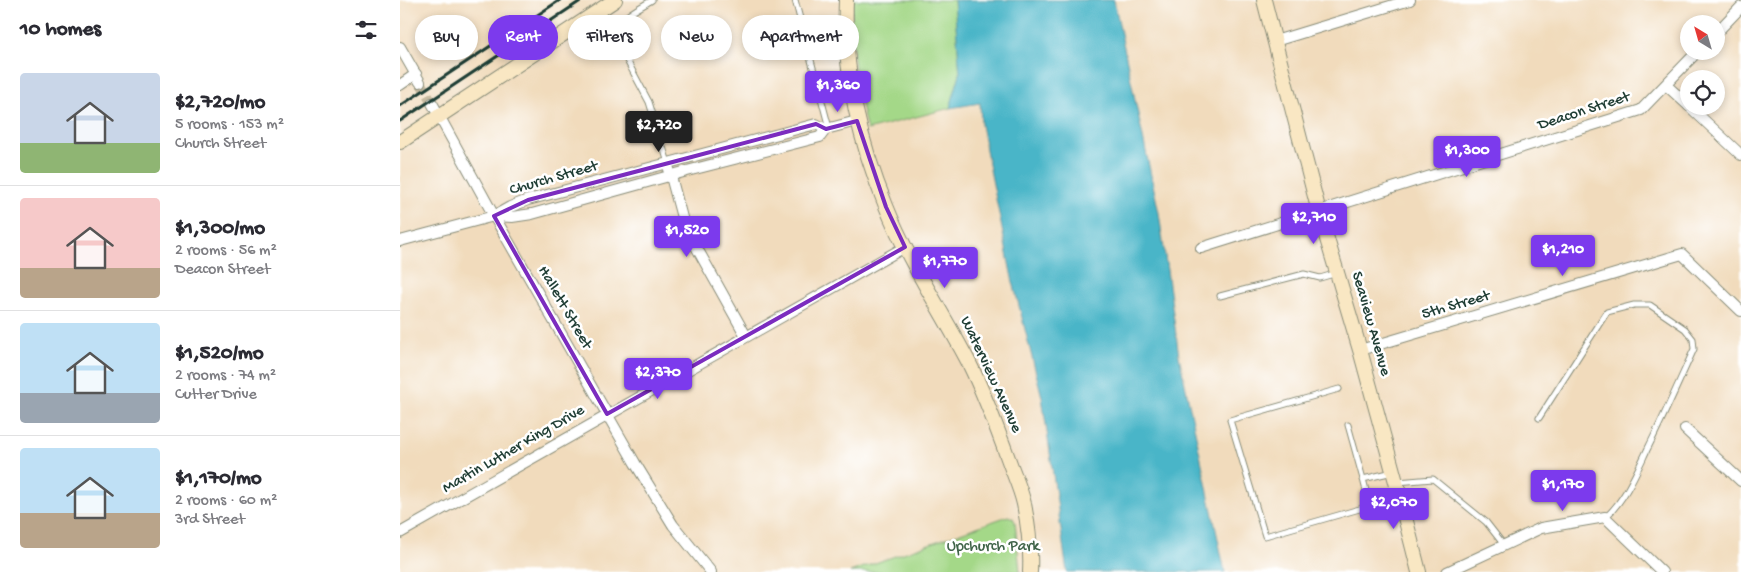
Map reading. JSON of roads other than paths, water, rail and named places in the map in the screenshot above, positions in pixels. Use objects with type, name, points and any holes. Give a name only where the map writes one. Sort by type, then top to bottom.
[{"type":"street","points":[[400,142],[435,109],[615,0]]},
{"type":"street","name":"Waterview Avenue","points":[[846,0],[849,76],[857,121],[864,144],[886,207],[905,247],[969,364],[996,423],[1024,504],[1030,572]]},
{"type":"street","name":"Seaview Avenue","points":[[1264,0],[1319,212],[1360,350],[1419,572]]},
{"type":"street","points":[[1275,41],[1410,0]]},
{"type":"street","points":[[1725,24],[1741,7]]},
{"type":"street","points":[[400,47],[418,78],[400,85]]},
{"type":"street","name":"Deacon Street","points":[[1201,248],[1641,110],[1690,60]]},
{"type":"street","points":[[1666,85],[1680,98]]},
{"type":"street","name":"Hallett Street","points":[[435,109],[607,414],[673,525],[711,572]]},
{"type":"street","points":[[1699,115],[1741,155]]},
{"type":"street","name":"Church Street","points":[[494,216],[512,217],[532,214],[671,175],[820,137],[828,129],[857,121]]},
{"type":"street","name":"Church Street","points":[[400,240],[494,216],[528,200],[816,124],[828,129]]},
{"type":"street","points":[[668,163],[686,230],[746,336]]},
{"type":"street","name":"Martin Luther King Drive","points":[[400,533],[607,414],[905,247]]},
{"type":"street","name":"5th Street","points":[[1360,350],[1682,254],[1741,311]]},
{"type":"street","points":[[1685,429],[1741,481]]},
{"type":"street","points":[[1447,572],[1541,528],[1605,518],[1662,572]]},
{"type":"lane","points":[[652,0],[624,18],[616,27],[615,38],[649,102],[668,163]]},
{"type":"lane","points":[[795,0],[828,129]]},
{"type":"lane","points":[[1220,296],[1304,274],[1320,278],[1338,273]]},
{"type":"lane","points":[[1539,418],[1607,312],[1634,304],[1650,304],[1685,330],[1693,339],[1694,349],[1632,481],[1614,509],[1605,518]]},
{"type":"lane","points":[[1339,390],[1230,420],[1265,536],[1370,506],[1348,425]]},
{"type":"lane","points":[[1363,479],[1395,477],[1433,479],[1486,522],[1504,546]]},
{"type":"water","points":[[954,0],[1114,0],[1159,213],[1179,356],[1225,572],[1067,572],[1042,397],[1012,278],[981,125],[980,103],[950,108],[960,74]]},
{"type":"tunnel","points":[[420,82],[432,103]]},
{"type":"railway","points":[[400,106],[560,0]]},
{"type":"railway","points":[[400,121],[582,0]]},
{"type":"park label","name":"Upchurch Park","points":[[993,547]]}]
